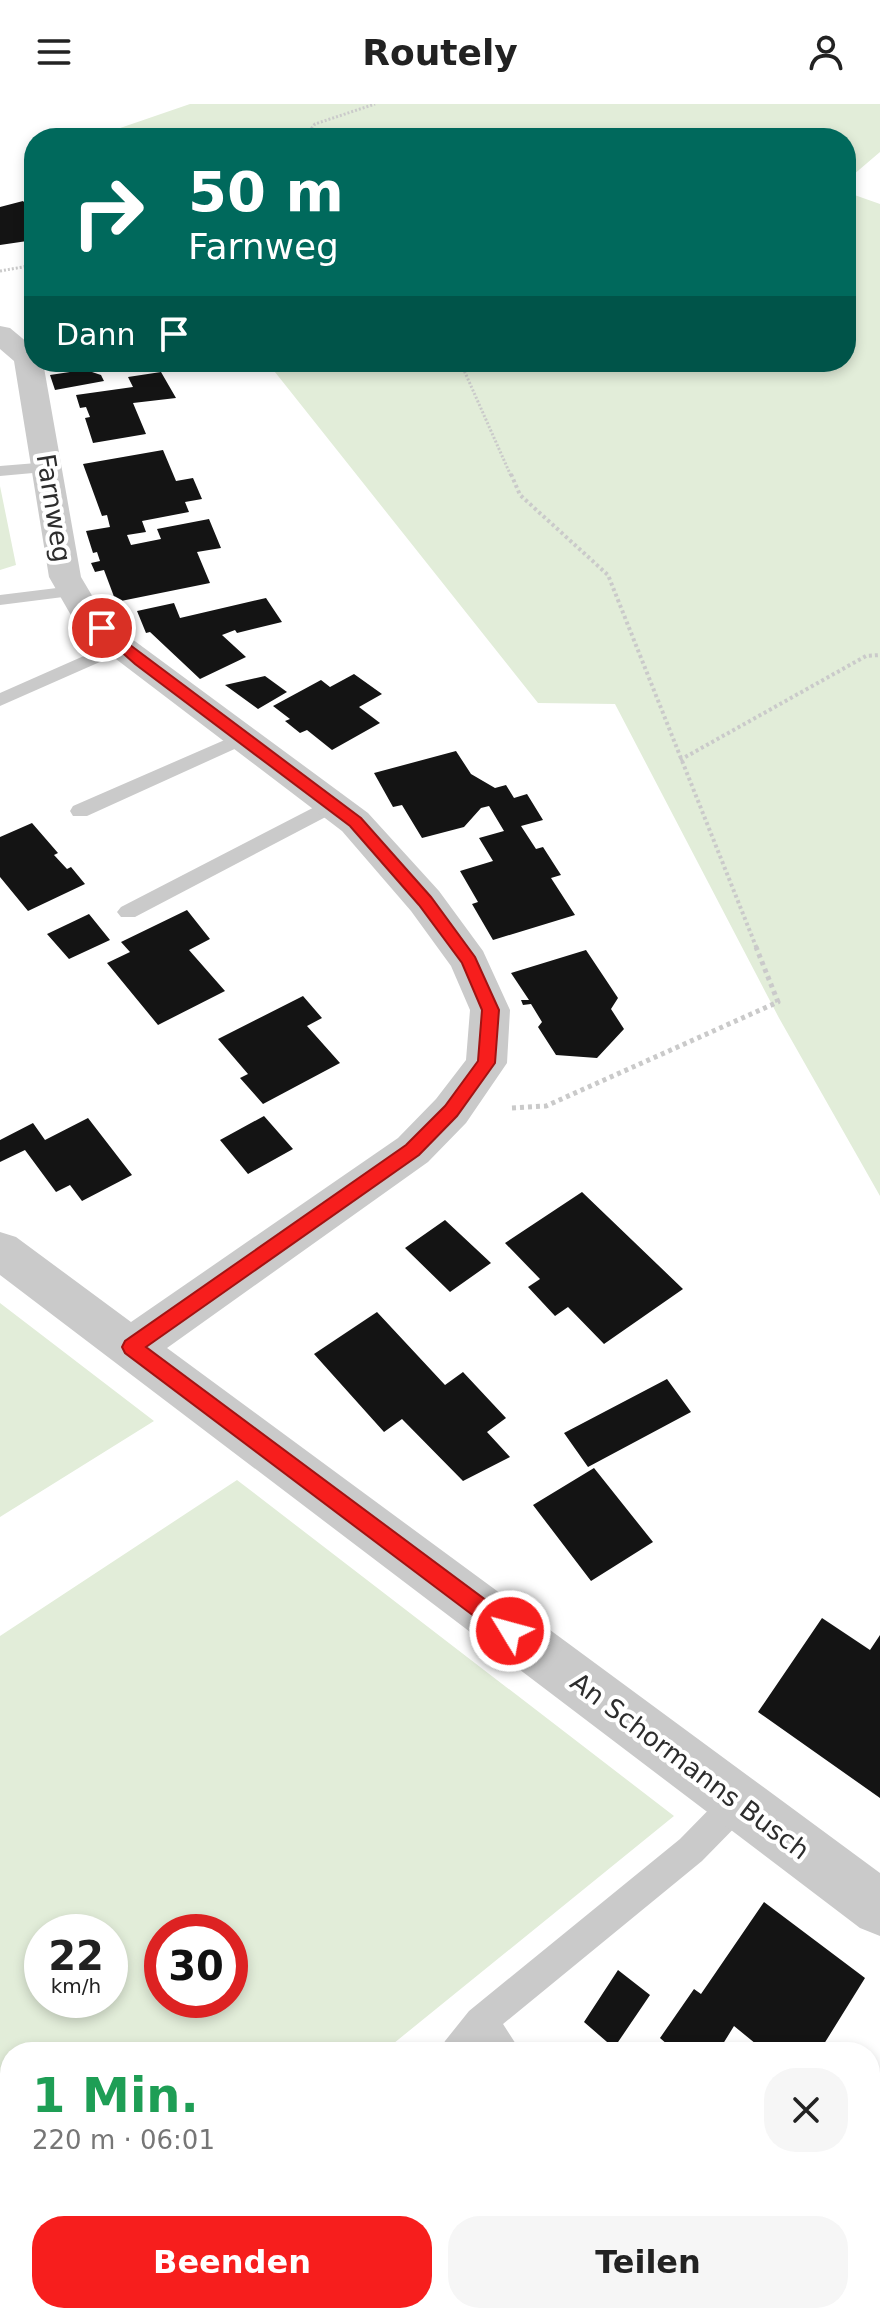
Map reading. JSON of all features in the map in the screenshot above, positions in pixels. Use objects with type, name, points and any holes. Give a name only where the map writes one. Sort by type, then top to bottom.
[{"type":"street","name":"Farnweg","points":[[0,334],[24,355]]},
{"type":"street","name":"Farnweg","points":[[31,372],[65,577],[84,610],[120,646],[355,822],[425,901],[469,961],[490,1010],[486,1063],[451,1111],[413,1150],[132,1347]]},
{"type":"street","name":"An Schormanns Busch","points":[[0,1250],[880,1908]]},
{"type":"lane","points":[[0,471],[49,467]]},
{"type":"lane","points":[[0,600],[73,591]]},
{"type":"lane","points":[[0,700],[120,646]]},
{"type":"lane","points":[[80,811],[243,738]]},
{"type":"lane","points":[[128,912],[332,805]]},
{"type":"lane","points":[[464,2042],[480,2022],[691,1850],[738,1802]]},
{"type":"lane","points":[[480,2022],[497,2042]]},
{"type":"path","points":[[312,128],[315,124],[375,104]]},
{"type":"path","points":[[0,271],[24,267]]},
{"type":"path","points":[[451,1111],[546,1106],[778,1002],[608,575],[520,495],[465,372]]},
{"type":"path","points":[[680,760],[866,656],[880,655]]},
{"type":"green space","points":[[190,104],[880,104],[880,152],[856,172],[856,128],[120,128]]},
{"type":"green space","points":[[856,196],[880,204],[880,1196],[779,1018],[615,704],[538,703],[275,372],[856,372]]},
{"type":"green space","points":[[0,486],[16,565],[0,570]]},
{"type":"green space","points":[[0,1303],[154,1421],[0,1517]]},
{"type":"green space","points":[[237,1480],[674,1816],[395,2042],[0,2042],[0,1636]]},
{"type":"building","points":[[24,202],[24,241],[0,245],[0,207]]},
{"type":"building","points":[[92,372],[101,375],[104,381],[55,390],[50,375]]},
{"type":"building","points":[[161,372],[176,398],[133,403],[146,434],[93,443],[85,418],[90,417],[86,407],[80,408],[76,395],[133,387],[128,377]]},
{"type":"building","points":[[163,450],[176,481],[193,478],[202,499],[185,502],[189,512],[142,521],[146,532],[127,535],[131,545],[161,539],[157,529],[209,519],[221,548],[197,552],[210,583],[116,602],[104,570],[95,572],[91,563],[100,561],[97,552],[93,553],[86,531],[110,527],[107,515],[102,516],[83,464]]},
{"type":"building","points":[[266,598],[282,622],[222,635],[246,657],[200,679],[150,632],[146,633],[137,611],[174,603],[180,618]]},
{"type":"building","points":[[354,674],[382,694],[359,707],[380,723],[332,750],[307,730],[300,733],[285,721],[290,719],[273,706],[321,680],[330,687]]},
{"type":"building","points":[[265,676],[287,692],[258,709],[225,685]]},
{"type":"building","points":[[456,751],[471,774],[495,788],[506,785],[514,798],[527,794],[543,820],[521,826],[536,849],[543,847],[561,875],[551,878],[575,915],[493,940],[472,904],[478,902],[460,871],[493,861],[479,838],[504,831],[489,806],[481,808],[464,827],[422,838],[402,805],[393,807],[374,773]]},
{"type":"building","points":[[32,823],[58,853],[54,855],[67,869],[71,867],[85,884],[28,911],[0,877],[0,837]]},
{"type":"building","points":[[187,910],[210,939],[189,950],[225,991],[158,1025],[107,963],[130,952],[121,942]]},
{"type":"building","points":[[89,914],[110,940],[69,959],[47,934]]},
{"type":"building","points":[[586,950],[618,998],[611,1009],[624,1029],[597,1058],[556,1055],[538,1027],[542,1022],[531,1004],[523,1005],[521,1000],[529,1000],[511,973]]},
{"type":"building","points":[[303,996],[322,1018],[307,1026],[340,1063],[263,1104],[240,1078],[248,1074],[218,1039]]},
{"type":"building","points":[[264,1116],[293,1149],[248,1174],[220,1140]]},
{"type":"building","points":[[88,1118],[132,1175],[82,1201],[70,1185],[56,1192],[25,1150],[0,1162],[0,1140],[33,1123],[45,1140]]},
{"type":"building","points":[[582,1192],[683,1289],[604,1344],[568,1307],[555,1316],[528,1287],[540,1279],[505,1243]]},
{"type":"building","points":[[445,1220],[491,1263],[450,1292],[405,1248]]},
{"type":"building","points":[[377,1312],[445,1385],[463,1372],[506,1418],[487,1432],[510,1457],[463,1481],[402,1419],[384,1432],[314,1354]]},
{"type":"building","points":[[667,1379],[691,1412],[588,1467],[564,1433]]},
{"type":"building","points":[[594,1468],[653,1542],[591,1581],[533,1505]]},
{"type":"building","points":[[822,1618],[870,1650],[880,1635],[880,1798],[758,1712]]},
{"type":"building","points":[[764,1902],[865,1978],[825,2042],[754,2042],[734,2026],[724,2042],[665,2042],[660,2038],[694,1989],[701,1994]]},
{"type":"building","points":[[618,1970],[650,1995],[618,2042],[607,2042],[584,2022]]},
{"type":"route","points":[[102,628],[120,646],[355,822],[425,901],[469,961],[490,1010],[486,1063],[451,1111],[413,1150],[132,1347],[510,1631]]}]
